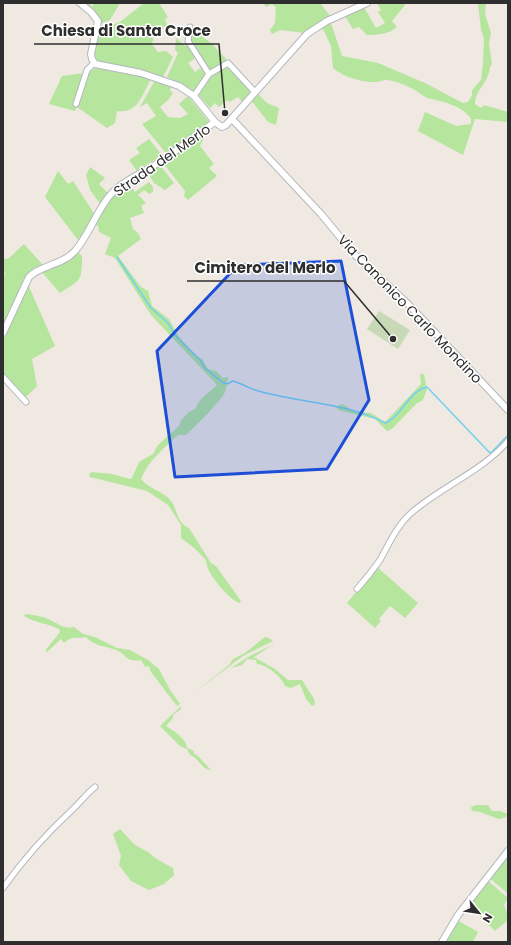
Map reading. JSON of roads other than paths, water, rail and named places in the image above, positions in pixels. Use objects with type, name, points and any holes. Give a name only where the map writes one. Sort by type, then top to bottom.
[{"type":"street","points":[[80,3],[91,12],[98,21],[91,54],[94,63],[100,66],[135,72],[176,85],[194,96],[215,122]]},
{"type":"street","points":[[232,119],[254,91],[312,30],[368,3]]},
{"type":"street","points":[[190,27],[187,38],[209,74]]},
{"type":"street","points":[[76,104],[87,70],[94,63]]},
{"type":"street","points":[[194,96],[209,74],[228,63],[254,91]]},
{"type":"street","name":"Strada del Merlo","points":[[3,333],[29,277],[36,271],[65,258],[73,252],[102,206],[115,190],[130,178],[156,164],[215,122],[222,127],[232,119]]},
{"type":"street","name":"Via Canonico Carlo Mondino","points":[[232,119],[321,214],[354,254],[408,304],[508,410]]},
{"type":"street","points":[[3,377],[26,402]]},
{"type":"street","points":[[357,589],[376,565],[402,522],[411,513],[451,484],[483,464],[508,441]]},
{"type":"street","points":[[3,888],[35,846],[79,804],[86,793],[95,787]]},
{"type":"street","points":[[442,942],[458,915],[508,851]]},
{"type":"waterway","points":[[117,257],[151,308],[168,323],[175,335],[201,361],[205,368],[222,382],[227,384],[233,381],[255,390],[277,396],[356,411],[385,423],[396,416],[416,393],[427,387],[489,452],[491,453],[508,435]]},
{"type":"place","name":"Chiesa di Santa Croce","points":[[225,113]]},
{"type":"place","name":"Cimitero del Merlo","points":[[393,339]]}]
